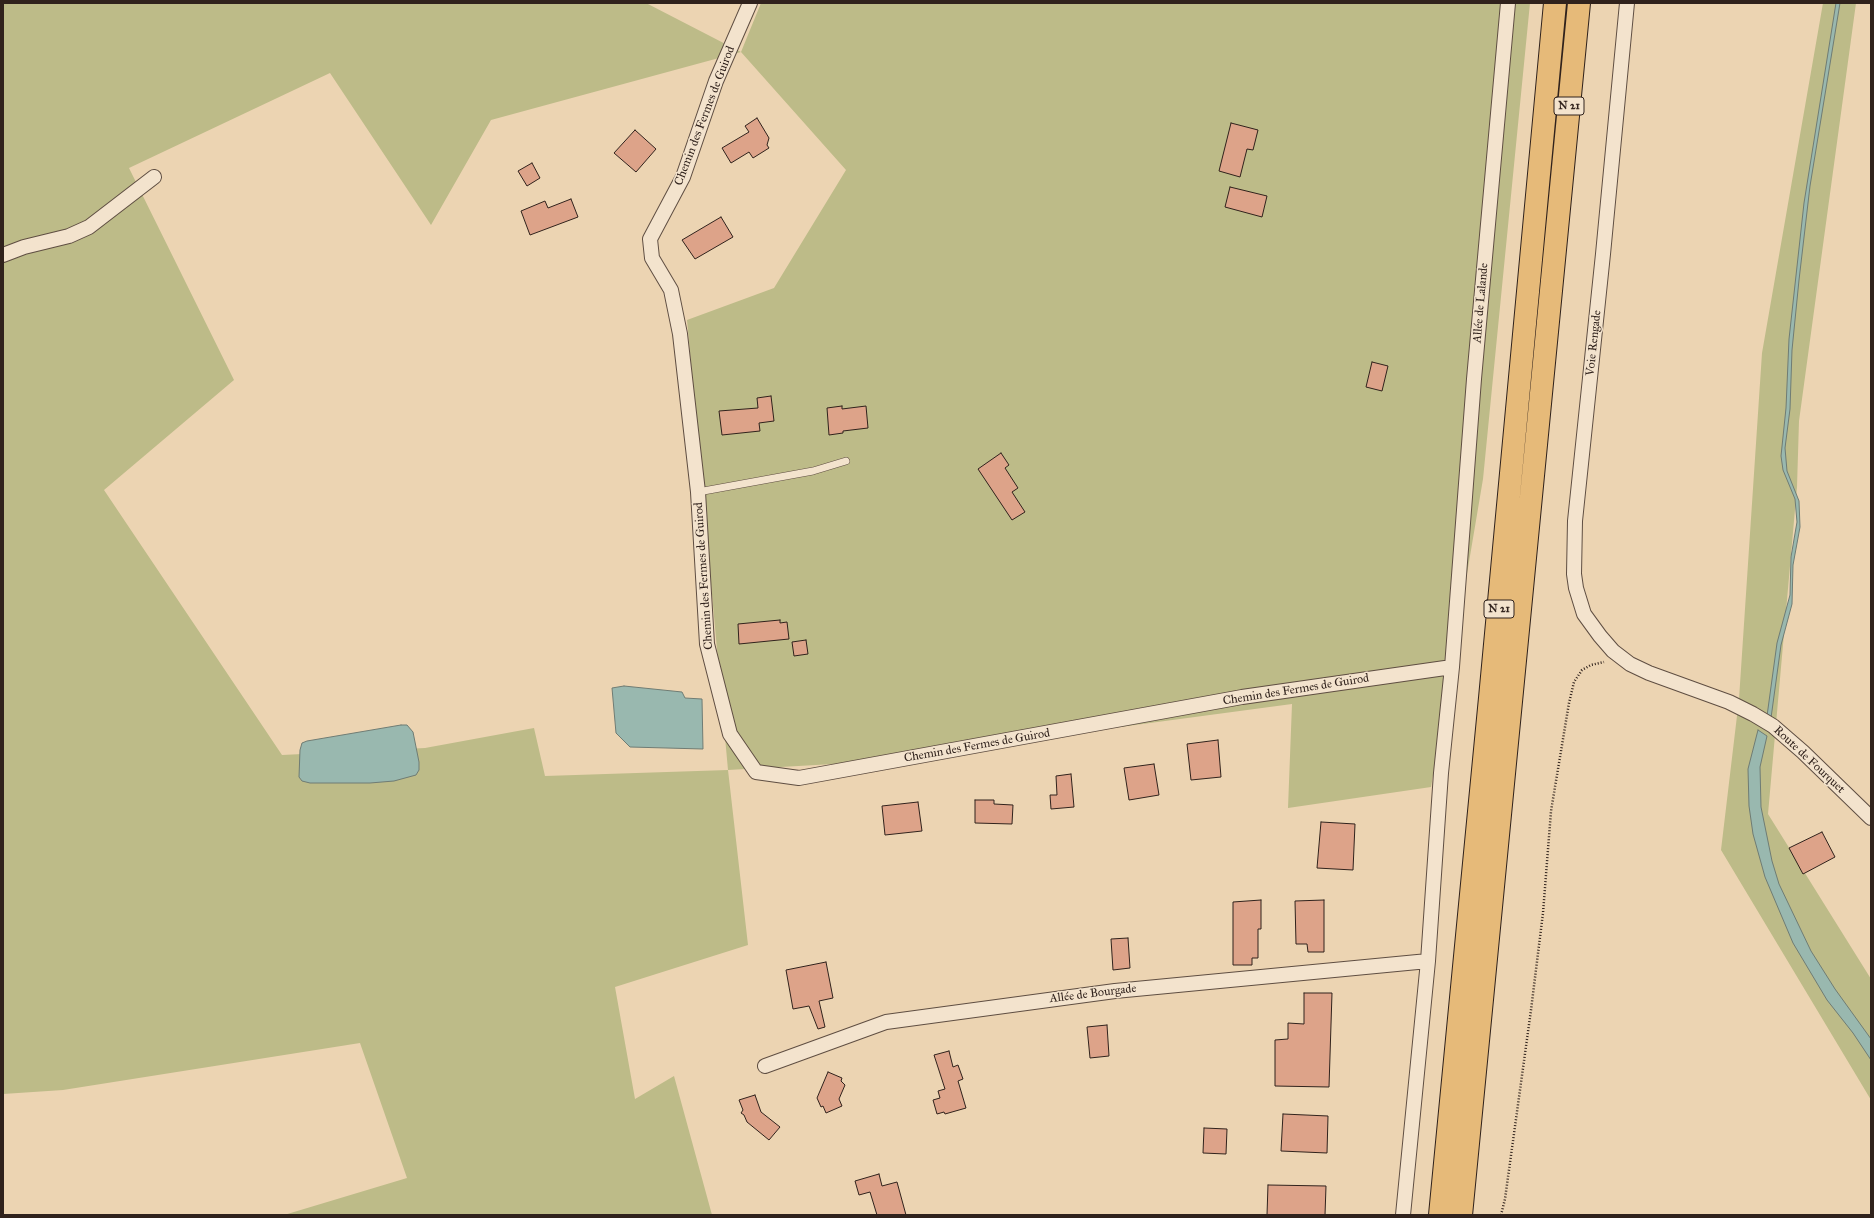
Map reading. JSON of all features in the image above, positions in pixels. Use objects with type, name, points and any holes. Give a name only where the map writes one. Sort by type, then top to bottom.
[{"type":"highway","name":"N 21","points":[[1440,1215],[1555,3]]},
{"type":"highway","name":"N 21","points":[[1461,1215],[1579,3]]},
{"type":"street","name":"Chemin des Fermes de Guirod","points":[[750,3],[716,80],[683,177],[650,239],[652,258],[671,290],[680,334],[698,492],[707,644],[730,734],[756,772],[799,778],[1242,697],[1452,667]]},
{"type":"street","name":"Allée de Lalande","points":[[1403,1215],[1428,961],[1441,773],[1452,667],[1474,379],[1508,3]]},
{"type":"street","name":"Voie Rengade","points":[[1627,3],[1604,246],[1575,522],[1574,549],[1576,588],[1584,614],[1609,646],[1630,664]]},
{"type":"street","points":[[3,255],[24,247],[70,236],[89,228],[154,178]]},
{"type":"street","name":"Route de Fourquet","points":[[1630,664],[1649,673],[1729,702],[1773,726],[1803,752],[1871,818]]},
{"type":"street","name":"Allée de Bourgade","points":[[765,1066],[886,1022],[1115,991],[1428,961]]},
{"type":"lane","points":[[698,492],[813,472],[846,461]]},
{"type":"path","points":[[1501,1215],[1505,1199],[1531,1010],[1543,913],[1551,812],[1569,703],[1574,682],[1582,670],[1602,662],[1630,664]]},
{"type":"shaded area","points":[[3,3],[646,3],[741,52],[491,120],[431,225],[330,73],[129,168],[234,380],[104,490],[282,755],[425,748],[534,728],[545,776],[728,770],[748,945],[615,987],[635,1099],[674,1076],[712,1215],[284,1215],[407,1178],[360,1043],[63,1090],[3,1094]]},
{"type":"shaded area","points":[[761,3],[1530,3],[1483,479],[1431,787],[1288,808],[1292,704],[851,763],[728,770],[687,320],[774,288],[846,170],[741,52]]},
{"type":"shaded area","points":[[1823,3],[1856,3],[1799,421],[1797,487],[1768,814],[1871,979],[1871,1100],[1721,850],[1739,699],[1762,353]]},
{"type":"water","points":[[1836,3],[1840,3],[1810,186],[1792,350],[1790,409],[1785,448],[1787,471],[1799,501],[1800,527],[1793,565],[1792,604],[1781,645],[1771,718],[1767,716],[1777,643],[1790,595],[1791,557],[1797,522],[1795,499],[1783,470],[1781,456],[1786,408],[1789,339],[1804,203]]},
{"type":"water","points":[[624,686],[682,692],[685,698],[702,699],[703,749],[630,747],[616,733],[612,688]]},
{"type":"water","points":[[407,725],[413,732],[419,762],[419,770],[416,775],[394,781],[370,783],[310,783],[302,781],[299,777],[300,750],[302,743]]},
{"type":"water","points":[[1758,730],[1767,736],[1760,767],[1761,807],[1772,861],[1779,884],[1811,951],[1835,989],[1871,1039],[1871,1060],[1853,1033],[1827,1000],[1793,943],[1765,877],[1753,834],[1749,806],[1748,769]]},
{"type":"building","points":[[757,118],[769,138],[767,145],[769,148],[753,158],[749,152],[731,163],[722,148],[749,132],[745,126]]},
{"type":"building","points":[[1231,123],[1258,130],[1253,150],[1247,149],[1240,177],[1219,171]]},
{"type":"building","points":[[635,130],[656,149],[636,172],[614,153]]},
{"type":"building","points":[[532,163],[540,178],[527,186],[518,171]]},
{"type":"building","points":[[1230,187],[1267,196],[1262,217],[1225,207]]},
{"type":"building","points":[[571,199],[578,217],[530,235],[521,211],[545,201],[548,208]]},
{"type":"building","points":[[721,217],[733,237],[695,259],[682,240]]},
{"type":"building","points":[[1372,362],[1388,366],[1382,391],[1366,387]]},
{"type":"building","points":[[771,396],[774,421],[759,423],[760,431],[722,435],[719,411],[758,408],[757,398]]},
{"type":"building","points":[[842,406],[842,409],[866,406],[868,428],[843,431],[843,433],[829,435],[827,408]]},
{"type":"building","points":[[1001,453],[1009,465],[1005,468],[1018,488],[1012,492],[1025,512],[1012,520],[978,469]]},
{"type":"building","points":[[780,620],[780,623],[787,622],[789,639],[739,644],[738,624]]},
{"type":"building","points":[[806,640],[808,654],[794,656],[792,642]]},
{"type":"building","points":[[1218,740],[1221,777],[1191,780],[1187,744]]},
{"type":"building","points":[[1154,764],[1159,795],[1129,800],[1124,768]]},
{"type":"building","points":[[1071,774],[1074,807],[1051,809],[1050,795],[1057,795],[1056,776]]},
{"type":"building","points":[[975,800],[994,800],[994,804],[1013,805],[1012,824],[975,823]]},
{"type":"building","points":[[918,802],[922,831],[885,835],[882,806]]},
{"type":"building","points":[[1321,822],[1355,824],[1353,870],[1317,868]]},
{"type":"building","points":[[1822,832],[1835,857],[1803,874],[1789,848]]},
{"type":"building","points":[[1261,900],[1261,929],[1258,929],[1258,958],[1252,958],[1252,965],[1233,965],[1233,902]]},
{"type":"building","points":[[1324,900],[1324,952],[1308,952],[1307,944],[1296,944],[1295,901]]},
{"type":"building","points":[[1128,938],[1130,968],[1113,970],[1111,939]]},
{"type":"building","points":[[826,962],[833,998],[819,1001],[825,1027],[818,1029],[809,1006],[793,1009],[786,970]]},
{"type":"building","points":[[1304,993],[1332,993],[1329,1087],[1275,1086],[1275,1040],[1288,1039],[1288,1023],[1304,1024]]},
{"type":"building","points":[[1107,1025],[1109,1056],[1090,1058],[1087,1027]]},
{"type":"building","points":[[949,1051],[953,1067],[958,1065],[963,1079],[958,1081],[966,1108],[945,1114],[944,1112],[937,1114],[933,1100],[940,1098],[938,1091],[945,1089],[934,1055]]},
{"type":"building","points":[[828,1072],[842,1078],[841,1081],[845,1085],[839,1099],[842,1106],[826,1113],[823,1106],[821,1107],[817,1098]]},
{"type":"building","points":[[755,1095],[761,1112],[780,1127],[769,1140],[747,1122],[744,1115],[741,1113],[743,1110],[739,1100]]},
{"type":"building","points":[[1283,1114],[1328,1116],[1327,1153],[1281,1151]]},
{"type":"building","points":[[1204,1128],[1227,1129],[1226,1154],[1203,1153]]},
{"type":"building","points":[[879,1174],[882,1186],[897,1182],[906,1215],[877,1215],[870,1192],[859,1195],[855,1181]]},
{"type":"building","points":[[1268,1185],[1326,1186],[1325,1215],[1267,1215]]}]
